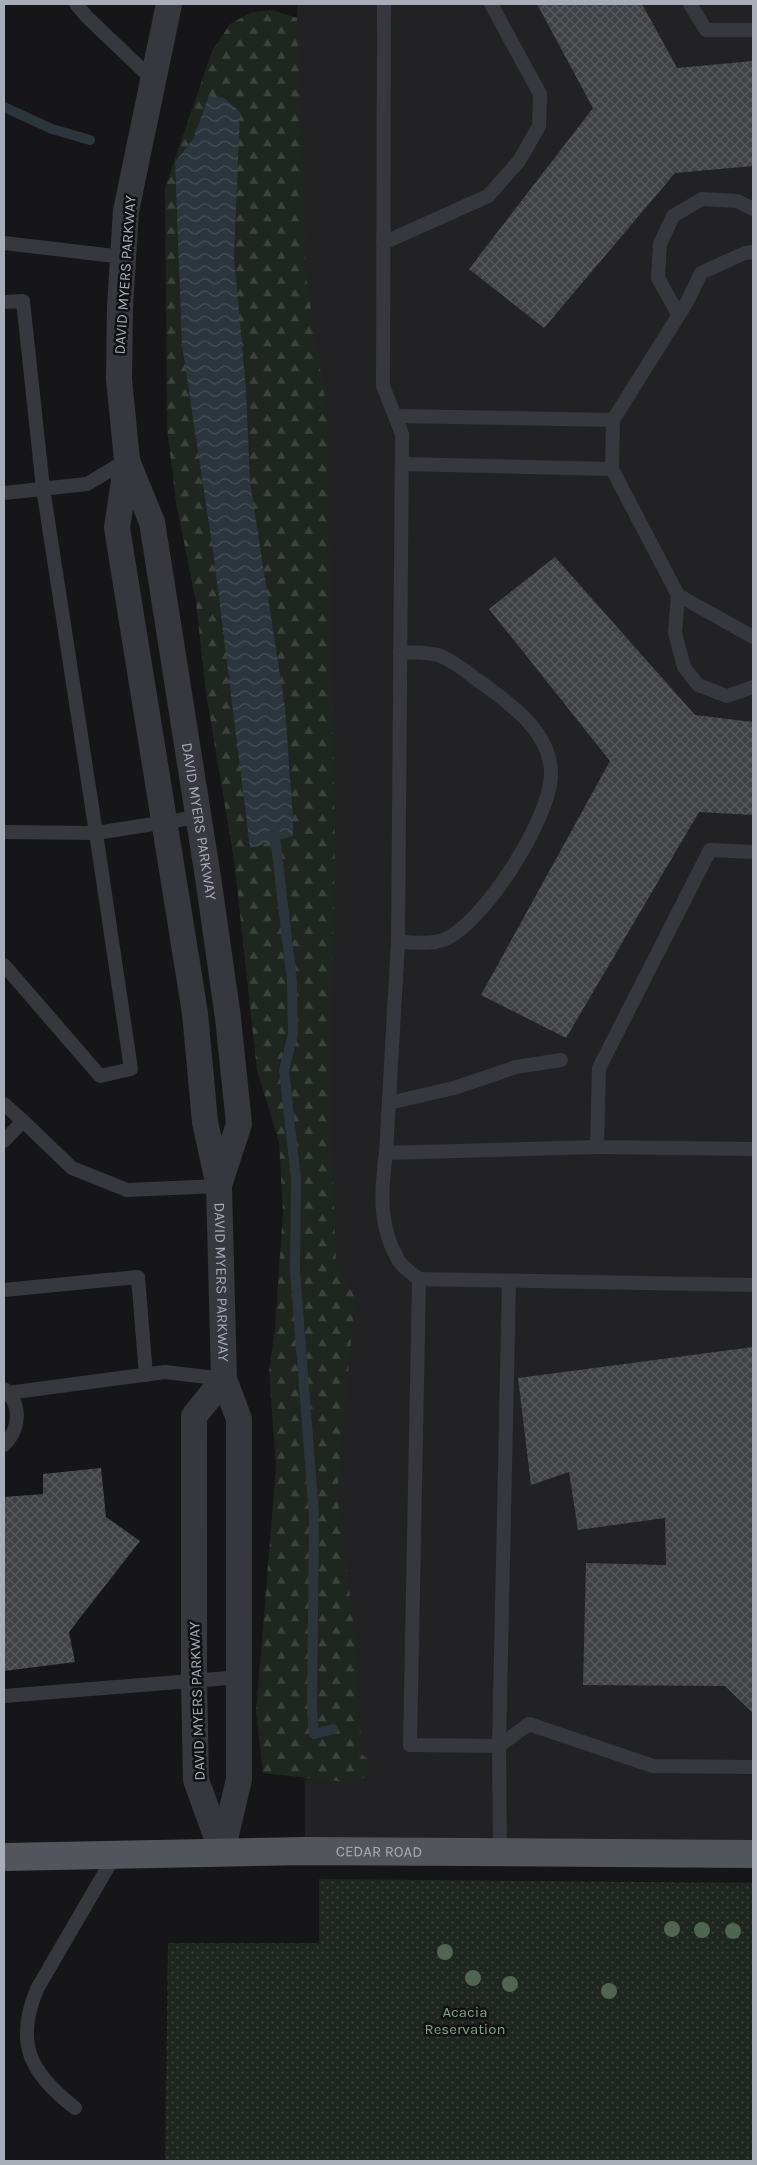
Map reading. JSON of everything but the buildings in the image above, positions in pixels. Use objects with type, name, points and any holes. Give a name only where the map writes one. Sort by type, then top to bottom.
[{"type":"main road","name":"CEDAR ROAD","points":[[4,1857],[222,1852],[753,1854]]},
{"type":"street","name":"DAVID MYERS PARKWAY","points":[[169,4],[126,211],[119,379],[127,460],[117,528],[195,1013],[205,1122],[219,1186],[224,1379],[239,1419],[239,1779],[222,1852]]},
{"type":"street","name":"DAVID MYERS PARKWAY","points":[[127,460],[152,522],[228,1018],[239,1124],[219,1186]]},
{"type":"street","name":"DAVID MYERS PARKWAY","points":[[222,1852],[196,1780],[194,1416],[224,1379]]},
{"type":"lane","points":[[76,4],[87,17],[153,80]]},
{"type":"lane","points":[[384,4],[383,386],[402,434],[398,942],[386,1153],[381,1189],[385,1229],[400,1262],[419,1279],[753,1285]]},
{"type":"lane","points":[[383,243],[488,196],[519,160],[539,126],[540,94],[491,4]]},
{"type":"lane","points":[[690,4],[706,30],[753,30]]},
{"type":"lane","points":[[678,314],[658,278],[660,244],[673,216],[702,199],[737,201],[753,209]]},
{"type":"lane","points":[[4,243],[123,257]]},
{"type":"lane","points":[[753,252],[745,253],[701,273],[614,420],[612,469],[678,595],[753,637]]},
{"type":"lane","points":[[4,302],[23,301],[43,488],[131,1069],[100,1076],[4,965]]},
{"type":"lane","points":[[395,416],[614,420]]},
{"type":"lane","points":[[4,493],[87,484],[127,460]]},
{"type":"lane","points":[[402,464],[612,469]]},
{"type":"lane","points":[[678,595],[674,634],[684,667],[698,685],[727,696],[753,687]]},
{"type":"lane","points":[[398,942],[430,943],[444,940],[459,931],[474,918],[526,847],[549,794],[552,773],[549,757],[542,740],[530,724],[496,693],[451,661],[439,656],[400,652]]},
{"type":"lane","points":[[4,832],[96,833],[198,817]]},
{"type":"lane","points":[[596,1147],[599,1068],[710,850],[753,852]]},
{"type":"lane","points":[[389,1103],[454,1088],[516,1067],[561,1060]]},
{"type":"lane","points":[[4,1104],[72,1168],[127,1190],[219,1186]]},
{"type":"lane","points":[[4,1141],[23,1121]]},
{"type":"lane","points":[[386,1153],[596,1147],[753,1149]]},
{"type":"lane","points":[[4,1290],[138,1277],[146,1375]]},
{"type":"lane","points":[[419,1279],[410,1745],[500,1746],[529,1724],[654,1766],[753,1767]]},
{"type":"lane","points":[[500,1852],[500,1746],[509,1280]]},
{"type":"lane","points":[[6,1391],[165,1372],[224,1379]]},
{"type":"lane","points":[[4,1445],[16,1427],[17,1415],[15,1403],[6,1391]]},
{"type":"lane","points":[[4,1696],[240,1677]]},
{"type":"lane","points":[[75,2108],[55,2092],[40,2075],[29,2052],[28,2010],[36,1989],[115,1855]]},
{"type":"shaded area","points":[[297,4],[753,4],[753,1854],[305,1851]]},
{"type":"green space","points":[[272,10],[297,18],[306,276],[327,415],[335,844],[330,1092],[336,1267],[355,1297],[337,1494],[354,1630],[362,1755],[371,1761],[366,1777],[353,1783],[263,1773],[256,1712],[276,1467],[269,1372],[275,1328],[283,1211],[279,1142],[257,1070],[234,860],[206,693],[196,602],[176,502],[167,428],[165,188],[212,51],[230,24],[252,12]]},
{"type":"green space","name":"Acacia Reservation","points":[[319,1879],[753,1883],[753,2161],[165,2161],[168,1943],[319,1943]]},
{"type":"water","points":[[209,95],[224,98],[240,112],[234,257],[246,389],[250,482],[285,707],[293,820],[293,836],[250,848],[214,558],[182,344],[175,162],[194,138]]},
{"type":"waterway","points":[[4,107],[52,129],[90,140]]},
{"type":"waterway","points":[[274,828],[292,982],[293,1034],[284,1070],[296,1179],[295,1271],[314,1515],[312,1710],[314,1734],[333,1729]]}]
